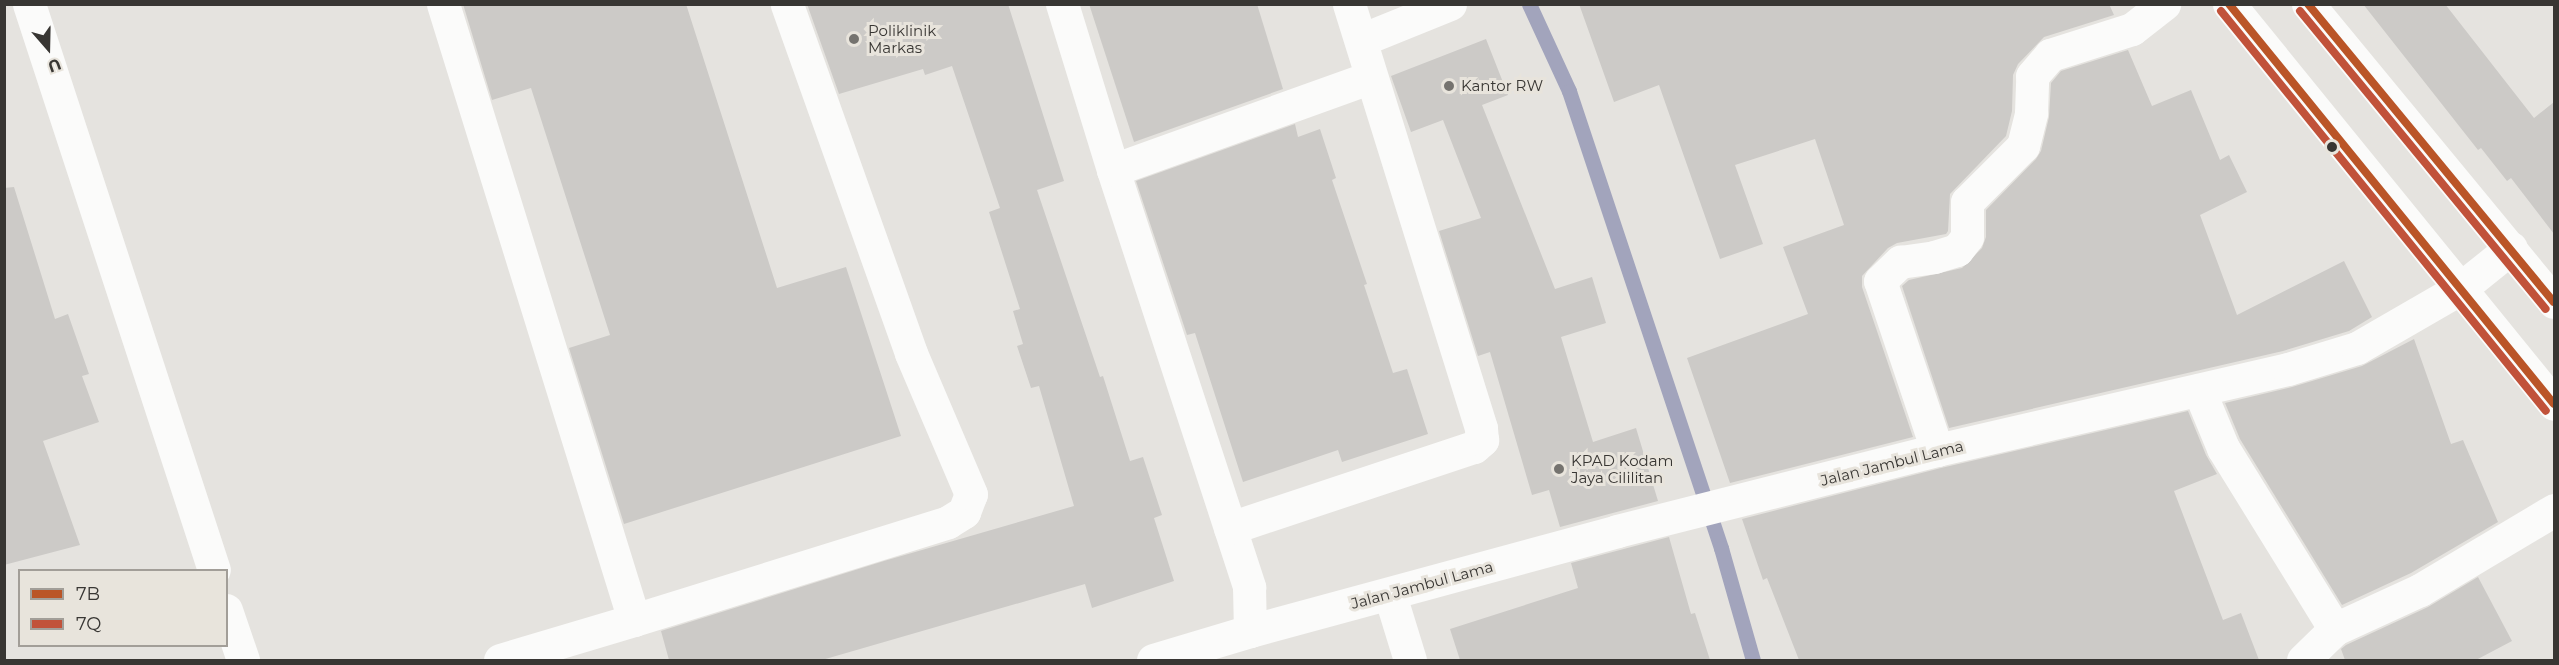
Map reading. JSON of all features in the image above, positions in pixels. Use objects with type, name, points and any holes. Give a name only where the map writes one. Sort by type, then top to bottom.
[{"type":"street","points":[[29,4],[214,569]]},
{"type":"street","points":[[443,4],[634,620]]},
{"type":"street","points":[[500,660],[948,522],[964,512],[971,494],[911,353],[787,4]]},
{"type":"street","points":[[1062,4],[1113,170],[1249,587],[1250,631]]},
{"type":"street","points":[[1230,528],[1474,447],[1482,440],[1481,428],[1349,4]]},
{"type":"street","points":[[1361,40],[1450,4]]},
{"type":"street","points":[[1937,450],[1880,282],[1900,262],[1934,257],[1957,250],[1967,237],[1967,202],[2023,146],[2031,112],[2032,76],[2050,55],[2132,29],[2164,4]]},
{"type":"street","points":[[2229,4],[2554,404]]},
{"type":"street","points":[[2308,4],[2554,302]]},
{"type":"street","points":[[1113,170],[1371,77]]},
{"type":"street","name":"Jalan Jambul Lama","points":[[1153,660],[1250,631],[1937,450],[2288,369],[2357,348],[2462,288],[2511,248]]},
{"type":"street","points":[[2199,390],[2223,448],[2335,630]]},
{"type":"street","points":[[2303,660],[2335,630],[2420,590],[2554,510]]},
{"type":"street","points":[[1390,595],[1410,660]]},
{"type":"street","points":[[228,616],[243,660]]},
{"type":"building","points":[[463,4],[686,4],[777,288],[846,267],[901,436],[624,524],[569,348],[610,335],[531,88],[492,100]]},
{"type":"building","points":[[807,4],[1008,4],[1064,181],[1037,190],[1100,377],[1103,376],[1130,461],[1143,457],[1162,515],[1154,518],[1174,581],[1092,608],[1085,584],[822,660],[669,660],[661,631],[884,561],[1074,506],[1039,386],[1031,388],[1017,346],[1023,344],[1013,311],[1020,309],[989,212],[1000,208],[952,66],[925,75],[923,69],[839,94]]},
{"type":"building","points":[[1089,4],[1257,4],[1283,89],[1134,142]]},
{"type":"building","points":[[1579,4],[2109,4],[2114,15],[2044,37],[2018,64],[2013,75],[2012,111],[2006,136],[1950,194],[1946,234],[1897,243],[1888,248],[1862,276],[1862,287],[1913,437],[1730,483],[1687,358],[1808,314],[1783,247],[1844,225],[1815,139],[1735,165],[1763,244],[1720,259],[1659,85],[1614,102]]},
{"type":"building","points":[[2363,4],[2445,4],[2534,118],[2554,102],[2554,234],[2511,178],[2507,181],[2481,148],[2478,150]]},
{"type":"building","points":[[1486,39],[1508,95],[1482,105],[1555,289],[1592,277],[1606,323],[1561,337],[1593,442],[1636,428],[1658,501],[1560,527],[1549,490],[1532,495],[1490,352],[1478,356],[1439,231],[1481,218],[1443,120],[1411,132],[1391,76]]},
{"type":"building","points":[[2128,50],[2152,106],[2191,90],[2220,160],[2229,155],[2247,192],[2200,215],[2237,315],[2344,261],[2372,317],[2349,331],[2283,351],[1949,428],[1902,286],[1909,280],[1962,268],[1982,248],[1986,237],[1986,210],[2041,151],[2049,117],[2051,83],[2061,71]]},
{"type":"building","points":[[1295,124],[1298,137],[1320,129],[1336,178],[1332,180],[1367,284],[1364,285],[1393,373],[1407,369],[1428,434],[1342,462],[1338,450],[1243,482],[1195,333],[1187,335],[1136,181]]},
{"type":"building","points":[[14,187],[55,319],[68,314],[89,374],[82,376],[99,422],[43,441],[80,545],[4,565],[4,188]]},
{"type":"building","points":[[2414,339],[2451,444],[2463,440],[2498,522],[2411,573],[2342,605],[2240,439],[2225,403],[2292,387],[2362,366]]},
{"type":"building","points":[[2188,411],[2206,455],[2217,474],[2174,491],[2223,620],[2241,613],[2259,660],[1799,660],[1767,578],[1763,580],[1742,519],[1941,468]]},
{"type":"building","points":[[1669,537],[1691,614],[1695,613],[1710,660],[1460,660],[1450,629],[1578,588],[1571,563]]},
{"type":"building","points":[[2478,577],[2512,641],[2476,660],[2345,660],[2341,649],[2346,645],[2428,607]]},
{"type":"waterway","points":[[1529,4],[1569,91],[1721,548],[1753,660]]},
{"type":"transit line","name":"7B","points":[[2229,4],[2554,404]]},
{"type":"transit line","name":"7B","points":[[2308,4],[2554,302]]},
{"type":"transit line","name":"7Q","points":[[2221,11],[2546,411]]},
{"type":"transit line","name":"7Q","points":[[2300,11],[2546,309]]},
{"type":"place","name":"Poliklinik Markas","points":[[854,39]]},
{"type":"place","name":"Kantor RW","points":[[1449,86]]},
{"type":"place","name":"KPAD Kodam Jaya Cililitan","points":[[1559,469]]}]
